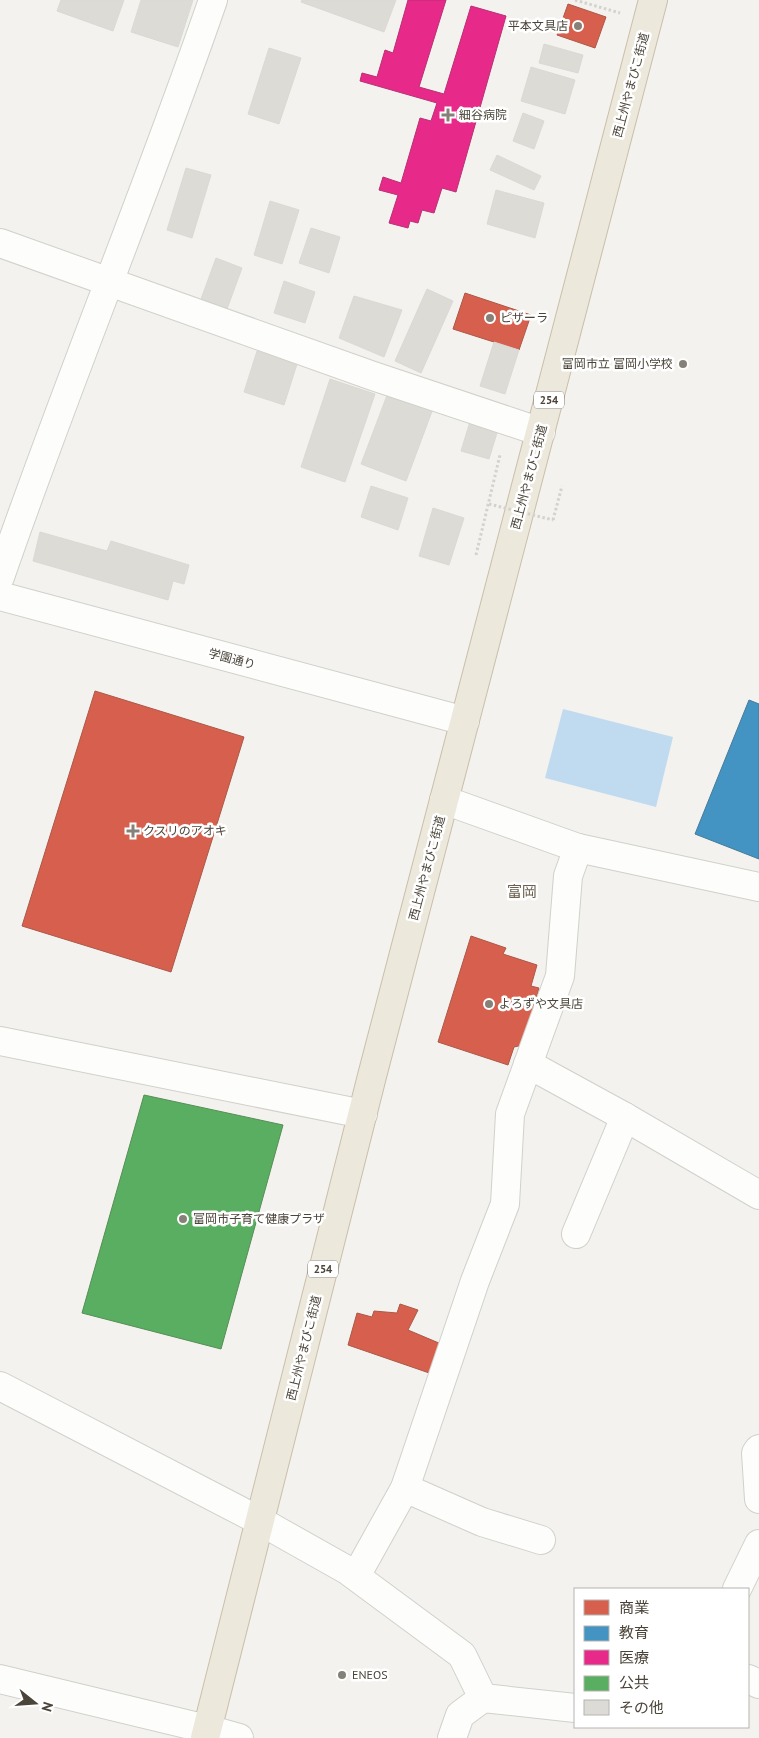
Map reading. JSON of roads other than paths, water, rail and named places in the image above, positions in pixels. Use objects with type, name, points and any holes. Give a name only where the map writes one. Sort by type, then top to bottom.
[{"type":"highway","name":"西上州やまびこ街道","points":[[206,1733],[362,1114],[651,10]]},
{"type":"street","points":[[0,577],[108,282],[177,104],[213,0]]},
{"type":"street","points":[[0,243],[373,376],[541,432]]},
{"type":"street","name":"学園通り","points":[[0,596],[465,721]]},
{"type":"street","points":[[444,800],[578,848],[759,887]]},
{"type":"street","points":[[356,1576],[405,1488],[475,1281],[505,1204],[510,1114],[560,976],[568,876],[578,848]]},
{"type":"street","points":[[0,1041],[362,1114]]},
{"type":"street","points":[[528,1064],[625,1117],[759,1195]]},
{"type":"street","points":[[576,1234],[625,1117]]},
{"type":"street","points":[[0,1386],[260,1521],[347,1570],[462,1655],[483,1698]]},
{"type":"street","points":[[759,1449],[756,1452],[759,1498]]},
{"type":"street","points":[[405,1488],[482,1522],[542,1540]]},
{"type":"street","points":[[737,1588],[759,1544]]},
{"type":"street","points":[[0,1680],[206,1733],[239,1738]]},
{"type":"street","points":[[452,1738],[460,1714],[483,1698],[574,1708]]},
{"type":"water","points":[[563,709],[673,737],[656,807],[545,778]]},
{"type":"place","name":"平本文具店","points":[[578,26]]},
{"type":"place","name":"細谷病院","points":[[448,115]]},
{"type":"place","name":"ピザーラ","points":[[490,318]]},
{"type":"place","name":"富岡市立 富岡小学校","points":[[683,364]]},
{"type":"place","name":"クスリのアオキ","points":[[133,831]]},
{"type":"place","name":"よろずや文具店","points":[[489,1004]]},
{"type":"place","name":"富岡市子育て健康プラザ","points":[[183,1219]]},
{"type":"place","name":"ENEOS","points":[[342,1675]]},
{"type":"district","name":"富岡","points":[[522,892]]}]
